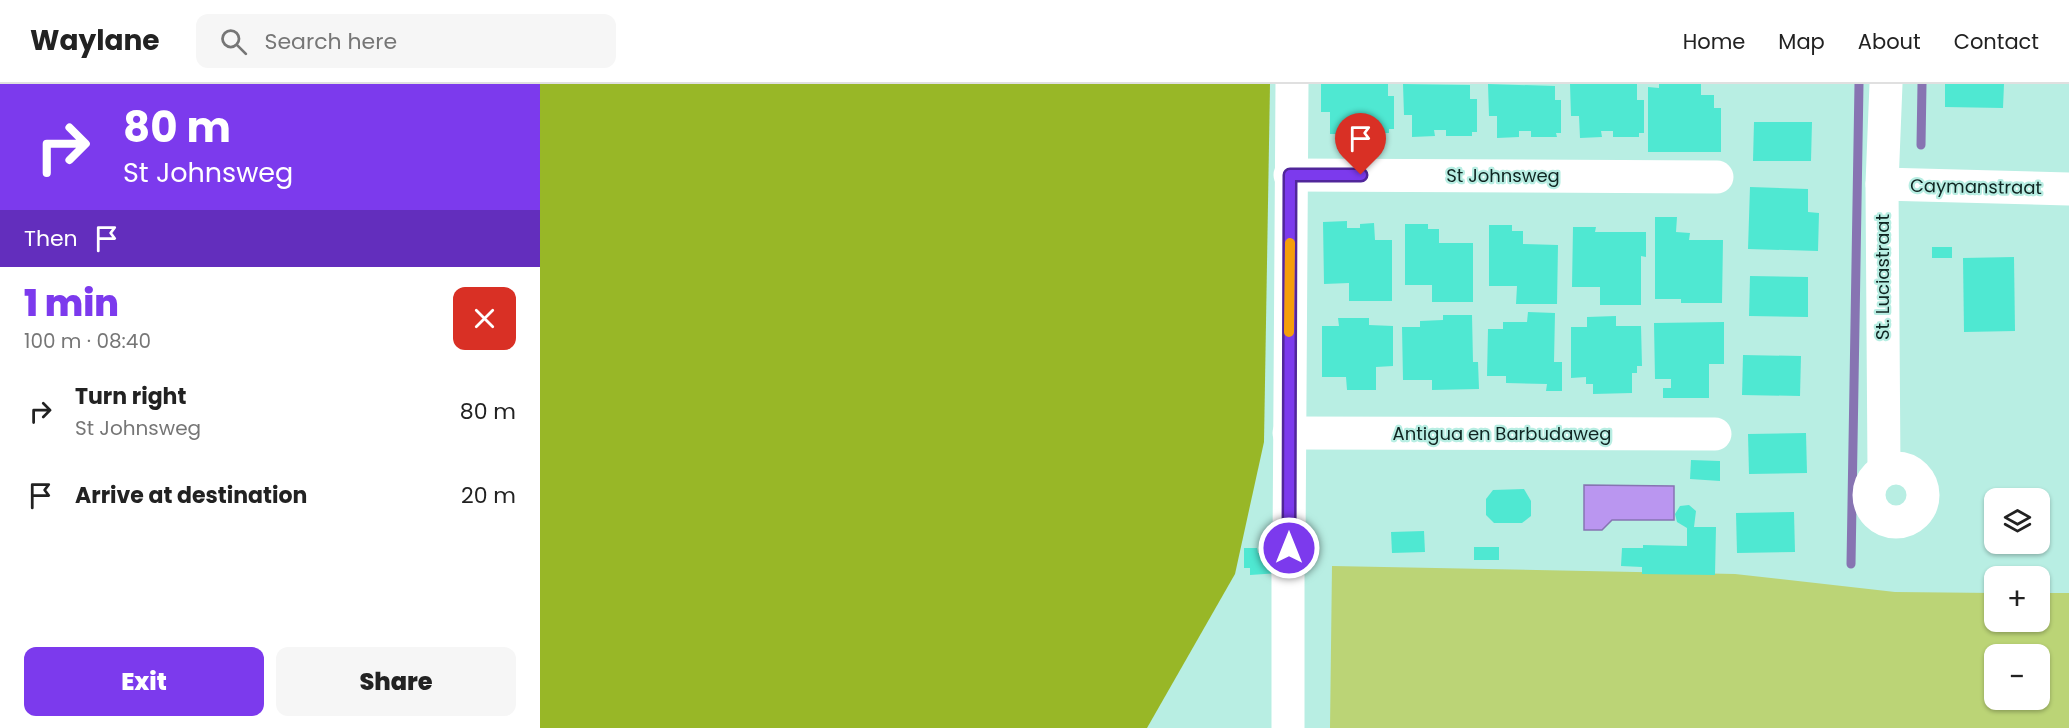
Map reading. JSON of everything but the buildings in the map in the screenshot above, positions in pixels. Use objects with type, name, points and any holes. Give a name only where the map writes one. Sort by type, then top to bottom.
[{"type":"street","points":[[1288,728],[1292,84]]},
{"type":"street","name":"St. Luciastraat","points":[[1884,470],[1882,184],[1886,84]]},
{"type":"street","name":"St Johnsweg","points":[[1290,175],[1717,177]]},
{"type":"street","name":"Caymanstraat","points":[[1882,184],[2069,189]]},
{"type":"street","name":"Antigua en Barbudaweg","points":[[1289,433],[1715,434]]},
{"type":"green space","points":[[540,84],[1270,84],[1264,442],[1235,574],[1147,728],[540,728]]},
{"type":"green space","points":[[1332,566],[1735,574],[1895,592],[1984,593],[1984,632],[2050,632],[2050,593],[2069,593],[2069,728],[1330,728]]},
{"type":"shaded area","points":[[1584,485],[1674,486],[1674,520],[1612,520],[1602,530],[1584,530]]},
{"type":"waterway","points":[[1851,564],[1859,84]]},
{"type":"waterway","points":[[1921,145],[1922,84]]},
{"type":"slow traffic","points":[[1289,332],[1290,243]]},
{"type":"route","points":[[1289,548],[1290,175],[1361,175]]}]
